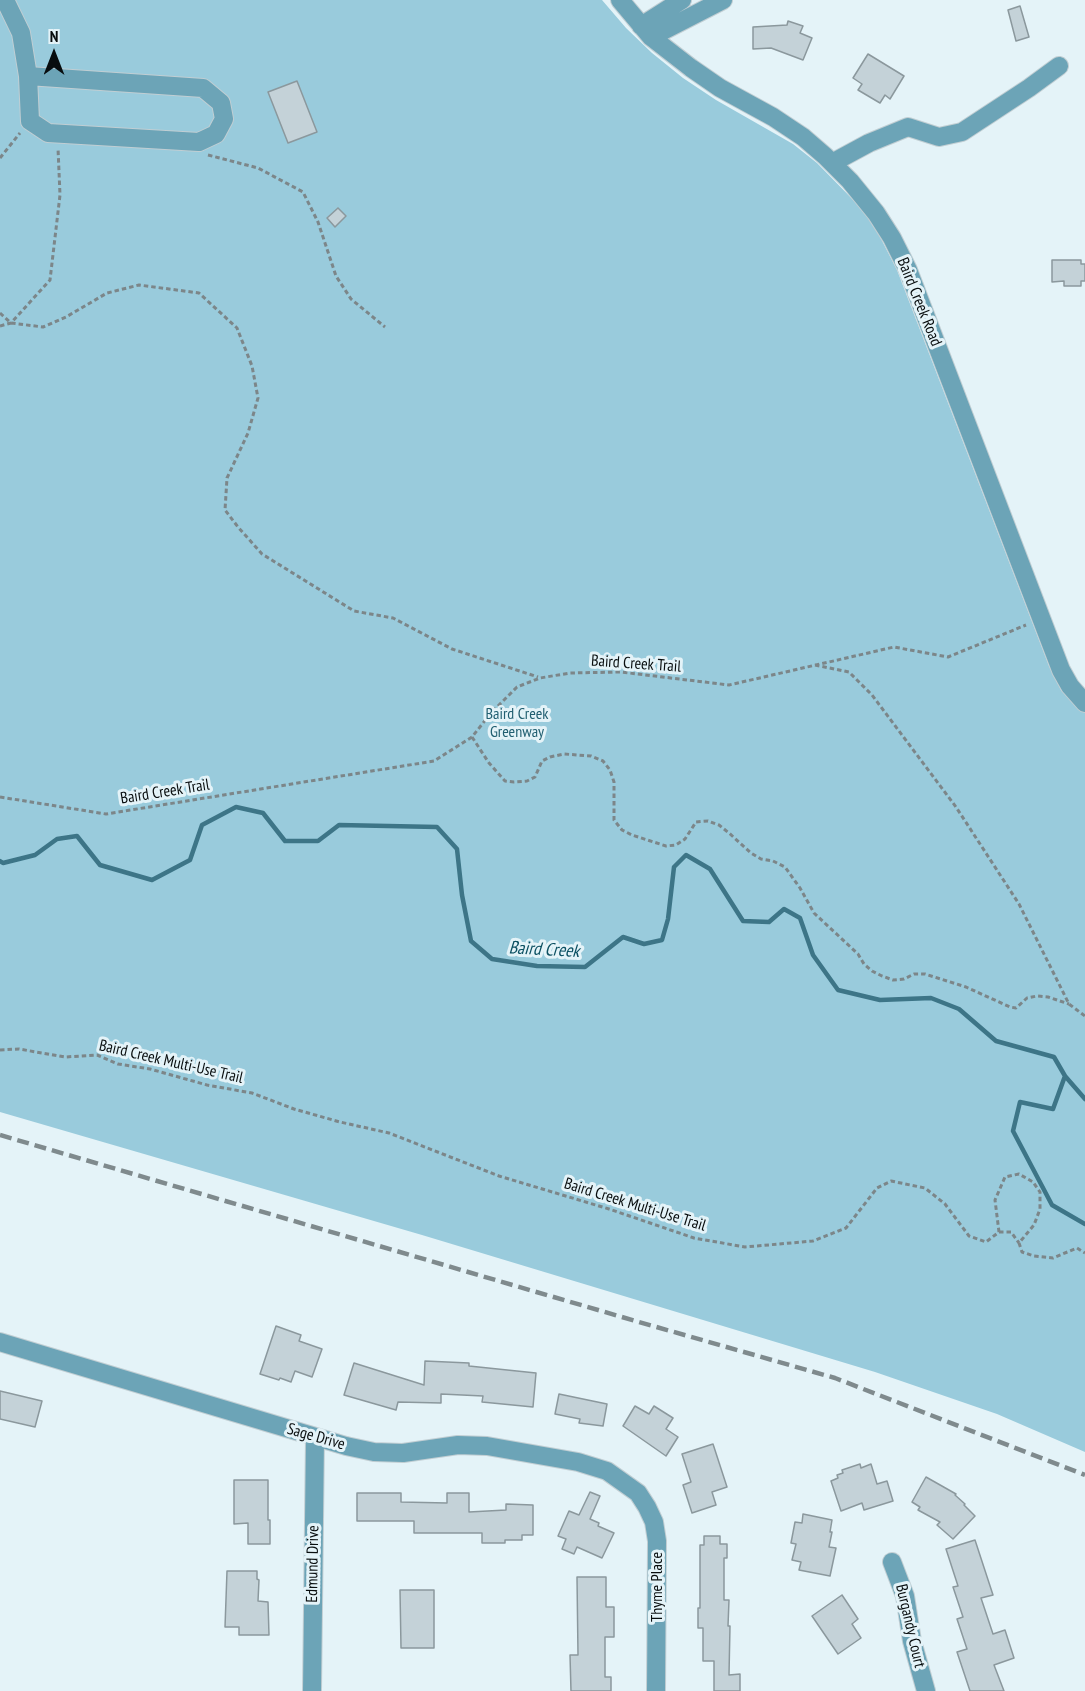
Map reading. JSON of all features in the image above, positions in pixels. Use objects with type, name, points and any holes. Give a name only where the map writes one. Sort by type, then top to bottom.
[{"type":"street","points":[[5,0],[21,33],[28,75],[30,120],[48,133],[199,142],[216,134],[224,120],[221,103],[202,88],[28,75]]},
{"type":"street","name":"Baird Creek Road","points":[[620,0],[646,31],[710,81],[803,137],[850,181],[876,213],[908,270],[1061,670],[1070,686],[1085,703]]},
{"type":"street","points":[[646,31],[682,0]]},
{"type":"street","points":[[646,31],[723,0]]},
{"type":"street","points":[[832,163],[868,143],[908,127],[939,137],[962,132],[1059,66]]},
{"type":"street","name":"Sage Drive","points":[[0,1342],[346,1446],[374,1452],[403,1452],[458,1445],[487,1446],[578,1462],[607,1470],[634,1489]]},
{"type":"street","name":"Edmund Drive","points":[[312,1691],[315,1437]]},
{"type":"street","name":"Thyme Place","points":[[634,1489],[654,1522],[657,1541],[656,1691]]},
{"type":"street","name":"Burgandy Court","points":[[892,1562],[905,1596],[912,1641],[926,1691]]},
{"type":"path","points":[[0,158],[30,120]]},
{"type":"path","points":[[11,323],[50,280],[60,195],[58,134]]},
{"type":"path","points":[[199,142],[200,153],[258,168],[303,192],[318,222],[336,276],[351,299],[385,327]]},
{"type":"path","points":[[0,326],[11,323],[43,327],[66,317],[107,293],[139,285],[199,293],[237,328],[252,366],[258,398],[248,433],[227,478],[225,510],[238,527],[262,554],[354,611],[393,618],[452,649],[540,678]]},
{"type":"path","points":[[0,313],[11,323]]},
{"type":"path","points":[[813,665],[894,647],[948,657],[1041,619]]},
{"type":"path","name":"Baird Creek Trail","points":[[0,797],[106,814],[434,761],[472,737],[491,713],[518,687],[540,678],[570,673],[621,672],[729,685],[813,665],[849,672],[872,695],[956,807],[1019,904],[1069,1004],[1085,1016]]},
{"type":"path","points":[[472,737],[489,763],[505,781],[526,781],[535,777],[542,761],[564,754],[591,756],[603,761],[610,770],[614,782],[614,820],[622,830],[633,835],[666,846],[676,845],[685,839],[696,822],[708,821],[719,825],[751,853],[785,867],[814,913],[858,954],[872,972],[893,980],[904,979],[914,974],[925,974],[966,987],[1010,1008],[1016,1008],[1027,998],[1037,996],[1069,1004]]},
{"type":"path","name":"Baird Creek Multi-Use Trail","points":[[0,1050],[19,1049],[65,1057],[97,1054],[118,1064],[252,1093],[340,1122],[388,1133],[499,1176],[609,1209],[694,1238],[745,1247],[813,1241],[846,1228],[877,1188],[891,1181],[925,1188],[945,1204],[969,1236],[986,1242],[999,1232]]},
{"type":"path","points":[[1019,1243],[1034,1225],[1040,1209],[1040,1192],[1033,1182],[1019,1174],[1005,1177],[995,1200],[999,1232],[1011,1232],[1022,1252],[1034,1256],[1053,1258],[1077,1248],[1085,1253]]},
{"type":"green space","name":"Baird Creek Greenway","points":[[0,0],[602,0],[626,28],[683,78],[716,100],[793,144],[817,163],[865,212],[897,270],[1049,666],[1061,690],[1085,712],[1085,1452],[997,1414],[875,1372],[422,1235],[0,1112]]},
{"type":"building","points":[[1020,6],[1029,37],[1016,41],[1008,10]]},
{"type":"building","points":[[788,21],[803,26],[800,33],[812,38],[803,60],[771,48],[753,49],[753,27],[787,25]]},
{"type":"building","points":[[868,54],[904,76],[890,99],[885,95],[880,103],[858,90],[862,84],[853,78]]},
{"type":"building","points":[[297,81],[317,132],[288,143],[268,92]]},
{"type":"building","points":[[338,208],[346,216],[335,227],[327,218]]},
{"type":"building","points":[[1052,260],[1081,260],[1081,264],[1085,264],[1085,281],[1081,281],[1081,286],[1064,286],[1064,281],[1052,282]]},
{"type":"building","points":[[276,1326],[301,1335],[299,1341],[322,1349],[312,1377],[295,1371],[291,1382],[260,1374]]},
{"type":"building","points":[[425,1361],[469,1363],[469,1366],[536,1373],[533,1407],[482,1402],[483,1396],[441,1394],[441,1403],[398,1402],[396,1410],[344,1395],[354,1363],[424,1385]]},
{"type":"building","points":[[0,1391],[42,1401],[35,1427],[0,1419]]},
{"type":"building","points":[[559,1394],[607,1404],[603,1426],[579,1423],[580,1419],[555,1414]]},
{"type":"building","points":[[635,1406],[649,1414],[654,1406],[673,1418],[666,1429],[678,1437],[666,1456],[623,1426]]},
{"type":"building","points":[[713,1444],[727,1487],[712,1492],[716,1505],[692,1513],[683,1485],[691,1482],[682,1454]]},
{"type":"building","points":[[860,1464],[861,1468],[871,1464],[877,1484],[887,1481],[893,1501],[864,1510],[862,1503],[841,1511],[831,1481],[843,1473],[842,1470]]},
{"type":"building","points":[[926,1477],[956,1494],[975,1516],[953,1539],[937,1525],[940,1522],[918,1510],[920,1507],[912,1502]]},
{"type":"building","points":[[234,1480],[268,1480],[270,1544],[248,1544],[248,1523],[234,1524]]},
{"type":"building","points":[[590,1492],[600,1496],[590,1519],[599,1523],[598,1526],[614,1533],[602,1558],[577,1547],[574,1554],[562,1549],[566,1539],[558,1536],[569,1511],[579,1515]]},
{"type":"building","points":[[357,1493],[401,1493],[401,1502],[447,1503],[447,1493],[469,1493],[469,1512],[506,1510],[506,1504],[533,1505],[533,1535],[522,1535],[522,1540],[505,1540],[505,1543],[482,1543],[482,1533],[414,1533],[414,1521],[357,1521]]},
{"type":"building","points":[[803,1514],[832,1520],[829,1547],[836,1548],[830,1576],[799,1570],[801,1562],[792,1560],[796,1544],[791,1543],[795,1522],[802,1523]]},
{"type":"building","points":[[704,1536],[720,1536],[720,1544],[727,1544],[727,1558],[724,1558],[724,1600],[729,1600],[729,1675],[740,1674],[740,1691],[714,1691],[714,1661],[703,1661],[703,1628],[698,1628],[698,1608],[700,1608],[700,1545],[704,1545]]},
{"type":"building","points":[[975,1540],[993,1595],[981,1598],[993,1634],[1005,1630],[1014,1658],[994,1665],[1004,1691],[970,1691],[957,1652],[967,1649],[957,1619],[963,1617],[953,1587],[958,1586],[946,1549]]},
{"type":"building","points":[[227,1571],[257,1571],[258,1601],[268,1602],[269,1635],[239,1635],[239,1627],[225,1627]]},
{"type":"building","points":[[577,1577],[606,1577],[606,1607],[614,1607],[614,1637],[605,1637],[605,1677],[611,1677],[611,1691],[571,1691],[570,1655],[578,1655]]},
{"type":"building","points":[[400,1590],[434,1590],[434,1648],[401,1648]]},
{"type":"building","points":[[842,1595],[858,1619],[852,1624],[861,1638],[838,1654],[812,1616]]},
{"type":"waterway","name":"Baird Creek","points":[[0,861],[3,863],[35,855],[57,839],[77,836],[100,865],[152,880],[190,860],[202,825],[236,807],[263,813],[285,841],[318,841],[339,825],[437,827],[457,849],[462,895],[471,941],[492,959],[537,966],[585,967],[623,937],[644,944],[662,940],[668,919],[674,867],[686,855],[710,869],[743,921],[769,922],[784,909],[800,918],[813,955],[838,990],[880,1000],[931,998],[959,1009],[996,1041],[1054,1057],[1065,1076],[1053,1109],[1020,1102],[1013,1131],[1052,1205],[1085,1224]]},
{"type":"waterway","name":"Baird Creek","points":[[1065,1076],[1085,1099]]},
{"type":"railway","points":[[0,1135],[835,1378],[1085,1475]]}]
